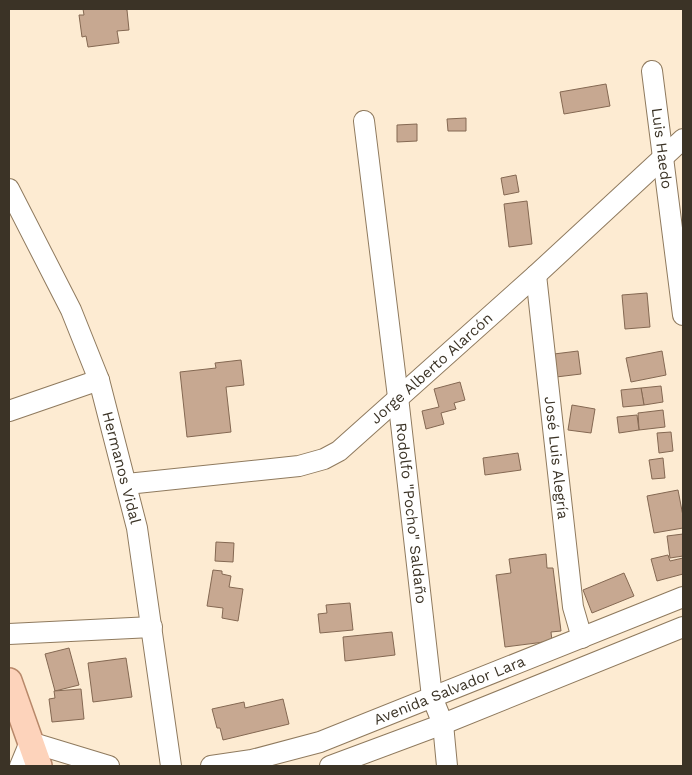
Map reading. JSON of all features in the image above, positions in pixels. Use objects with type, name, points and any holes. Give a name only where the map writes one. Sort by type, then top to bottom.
[{"type":"main road","points":[[9,681],[13,707],[39,766]]},
{"type":"street","name":"Luis Haedo","points":[[652,71],[663,158],[678,224],[683,315]]},
{"type":"street","name":"Rodolfo \"Pocho\" Saldaño","points":[[364,121],[398,396],[432,697],[443,724],[448,766]]},
{"type":"street","name":"Jorge Alberto Alarcón","points":[[127,484],[299,466],[324,459],[339,450],[536,275],[683,139]]},
{"type":"street","name":"Hermanos Vidal","points":[[9,189],[71,310],[99,380],[137,528],[171,766]]},
{"type":"street","name":"José Luis Alegría","points":[[536,275],[573,607],[582,638]]},
{"type":"street","points":[[9,411],[99,380]]},
{"type":"street","name":"Avenida Salvador Lara","points":[[211,766],[252,760],[320,742],[683,597]]},
{"type":"street","points":[[9,634],[152,627]]},
{"type":"street","name":"Avenida Salvador Lara","points":[[330,766],[443,724],[683,628]]},
{"type":"street","points":[[20,766],[30,742],[109,766]]},
{"type":"building","points":[[83,9],[125,9],[127,10],[129,30],[117,31],[119,43],[88,47],[86,36],[82,37],[79,15],[84,15]]},
{"type":"building","points":[[606,84],[610,106],[564,114],[560,92]]},
{"type":"building","points":[[466,118],[466,131],[448,131],[447,119]]},
{"type":"building","points":[[417,124],[417,141],[397,142],[397,125]]},
{"type":"building","points":[[516,175],[519,192],[504,195],[501,178]]},
{"type":"building","points":[[527,201],[532,244],[509,247],[504,204]]},
{"type":"building","points":[[647,293],[650,327],[625,329],[622,295]]},
{"type":"building","points":[[578,351],[581,374],[556,377],[554,354]]},
{"type":"building","points":[[662,351],[666,375],[631,382],[626,358]]},
{"type":"building","points":[[241,360],[244,385],[226,387],[231,432],[187,437],[180,372],[216,368],[215,363]]},
{"type":"building","points":[[460,382],[465,400],[454,403],[456,409],[441,413],[444,424],[426,429],[422,411],[439,407],[434,389]]},
{"type":"building","points":[[661,386],[663,402],[644,405],[641,388]]},
{"type":"building","points":[[641,388],[644,405],[623,407],[621,390]]},
{"type":"building","points":[[572,405],[595,409],[591,433],[568,430]]},
{"type":"building","points":[[663,410],[665,427],[639,430],[638,413]]},
{"type":"building","points":[[637,415],[639,430],[619,433],[617,417]]},
{"type":"building","points":[[671,432],[673,451],[659,453],[657,433]]},
{"type":"building","points":[[518,453],[521,470],[485,475],[483,458]]},
{"type":"building","points":[[663,458],[665,478],[652,479],[649,460]]},
{"type":"building","points":[[678,490],[683,516],[683,528],[654,533],[647,496]]},
{"type":"building","points":[[683,534],[683,556],[670,558],[667,536]]},
{"type":"building","points":[[216,542],[234,543],[233,562],[215,561]]},
{"type":"building","points":[[546,554],[547,568],[553,568],[561,631],[551,632],[552,641],[505,647],[496,575],[511,573],[509,559]]},
{"type":"building","points":[[668,555],[670,561],[683,558],[683,574],[657,581],[651,559]]},
{"type":"building","points":[[213,570],[222,571],[222,574],[231,576],[229,587],[243,589],[238,621],[222,618],[223,608],[207,606]]},
{"type":"building","points":[[624,573],[634,596],[592,613],[583,590]]},
{"type":"building","points":[[350,603],[353,630],[320,633],[318,614],[327,613],[326,605]]},
{"type":"building","points":[[392,632],[395,655],[345,661],[343,637]]},
{"type":"building","points":[[69,648],[79,685],[55,691],[45,654]]},
{"type":"building","points":[[126,658],[132,697],[93,702],[88,663]]},
{"type":"building","points":[[81,689],[84,719],[52,722],[49,699],[55,698],[54,691]]},
{"type":"building","points":[[283,699],[289,724],[223,740],[220,728],[217,728],[212,709],[244,702],[245,708]]}]
